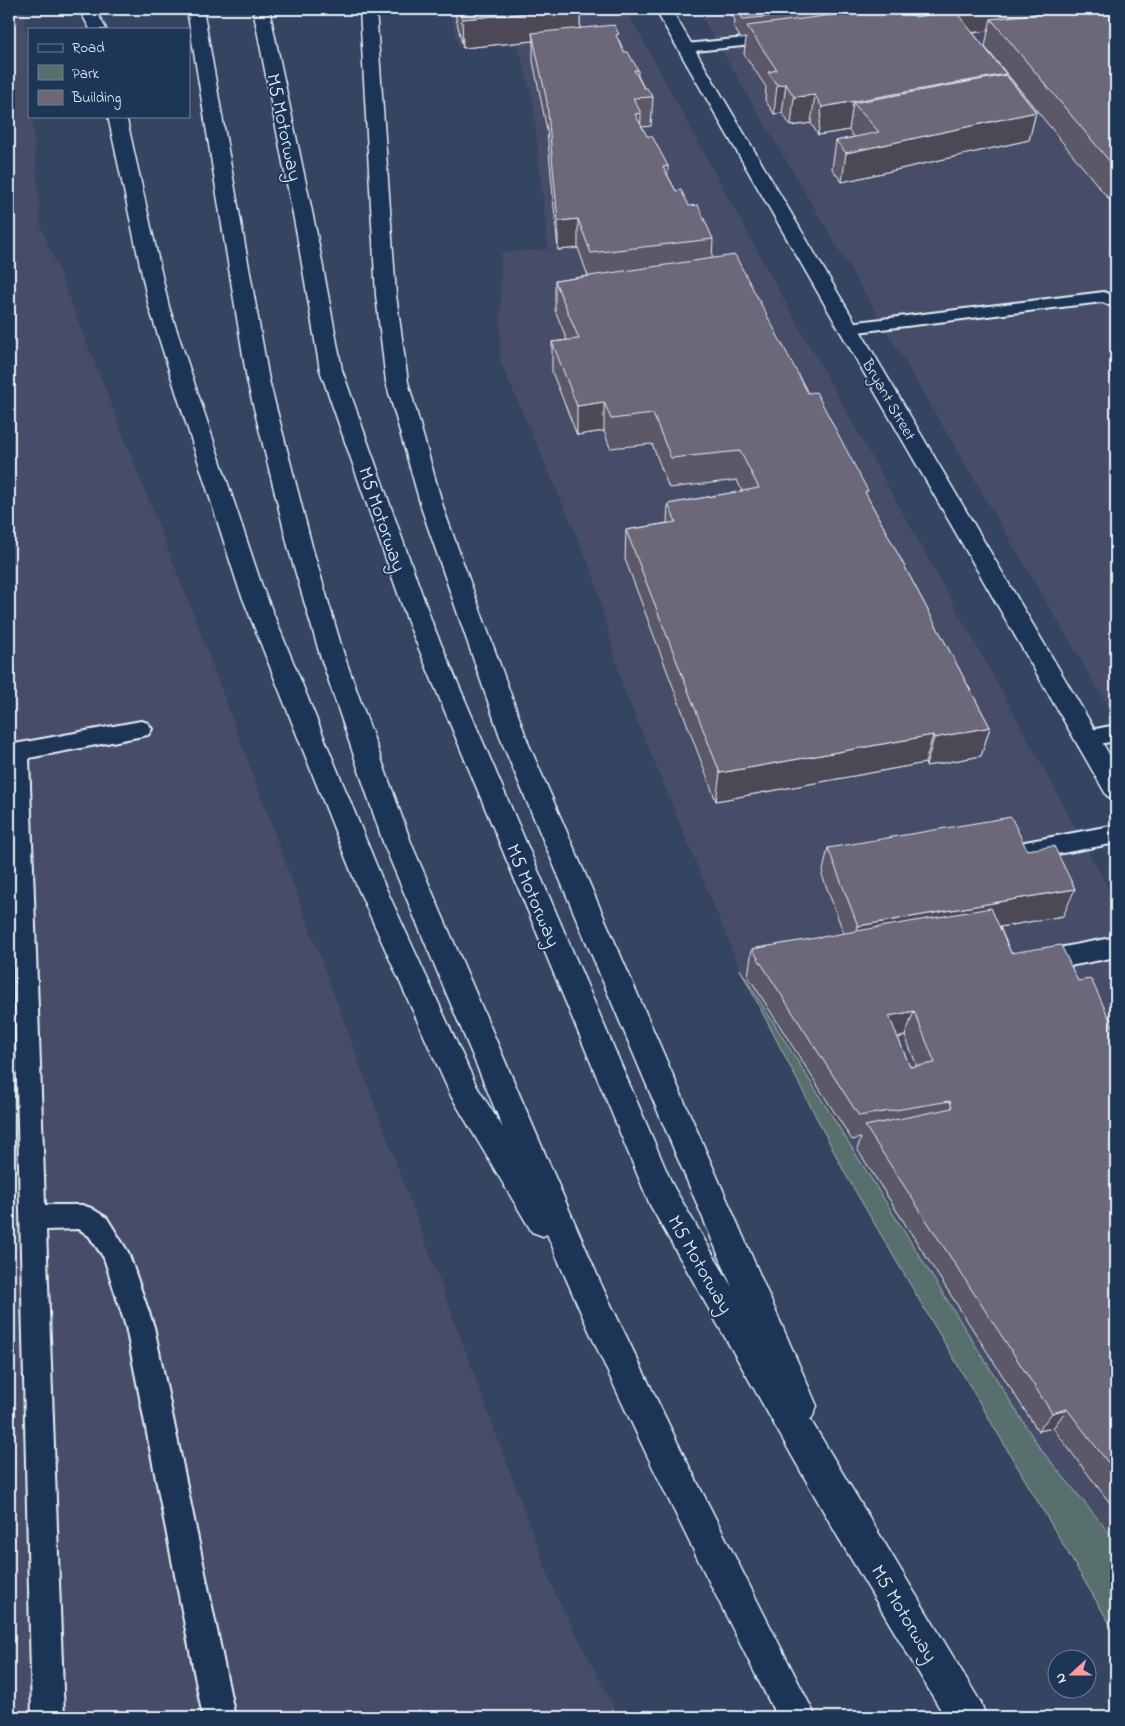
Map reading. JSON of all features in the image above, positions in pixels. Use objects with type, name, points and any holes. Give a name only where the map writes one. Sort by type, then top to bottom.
[{"type":"main road","points":[[87,9],[97,28]]},
{"type":"main road","points":[[97,28],[101,9]]},
{"type":"main road","points":[[195,9],[258,380],[300,550],[332,655],[398,845],[590,1297],[671,1469],[797,1717]]},
{"type":"main road","name":"M5 Motorway","points":[[261,9],[308,235],[331,370],[420,625],[661,1195],[851,1524],[967,1717]]},
{"type":"main road","points":[[368,9],[386,295],[397,382],[433,510],[516,745],[851,1524]]},
{"type":"main road","name":"Bryant Street","points":[[663,9],[1116,789]]},
{"type":"main road","points":[[117,118],[159,307],[212,473],[257,604],[370,884],[466,1096],[590,1297]]},
{"type":"lane","points":[[686,48],[784,38]]},
{"type":"lane","points":[[849,328],[1104,297],[1116,303]]},
{"type":"lane","points":[[48,1717],[32,1218],[13,752],[141,729]]},
{"type":"lane","points":[[1087,738],[1116,733]]},
{"type":"lane","points":[[1025,851],[1116,834]]},
{"type":"lane","points":[[1059,958],[1116,948]]},
{"type":"lane","points":[[32,1218],[82,1217],[98,1227],[115,1252],[140,1327],[219,1717]]},
{"type":"shaded area","points":[[9,9],[24,9],[28,60],[28,118],[32,118],[41,226],[196,621],[556,1596],[619,1717],[9,1717]]},
{"type":"shaded area","points":[[450,9],[626,9],[772,278],[993,675],[1116,903],[1116,1541],[1039,1447],[842,1141],[740,969],[622,684],[593,573],[500,361],[501,253],[548,249],[533,100],[518,45],[459,49]]},
{"type":"shaded area","points":[[697,9],[1116,9],[1116,720]]},
{"type":"green space","points":[[740,969],[1039,1447],[1116,1541],[1116,1632],[847,1177]]},
{"type":"building","points":[[459,9],[571,9],[462,19]]},
{"type":"building","points":[[737,9],[794,9],[797,14],[743,19]]},
{"type":"building","points":[[879,9],[910,11],[915,17],[935,14],[932,11],[944,9],[948,13],[956,12],[1006,74],[822,107],[815,95],[794,97],[786,84],[777,85],[768,72],[777,70],[747,26]]},
{"type":"building","points":[[1075,9],[1116,9],[1116,169],[991,19]]},
{"type":"building","points":[[614,25],[619,34],[616,35],[624,52],[628,52],[638,70],[634,70],[644,88],[647,88],[653,97],[633,98],[641,113],[635,114],[647,136],[652,136],[668,166],[663,167],[676,191],[681,190],[689,206],[698,205],[713,239],[591,253],[578,219],[558,221],[547,102],[532,33]]},
{"type":"building","points":[[1006,75],[1036,112],[846,153],[836,141],[879,132],[853,103]]},
{"type":"building","points":[[735,255],[808,393],[816,392],[868,491],[865,492],[990,727],[934,738],[933,735],[720,773],[626,530],[676,522],[668,504],[759,488],[740,451],[671,458],[653,414],[611,419],[604,402],[577,406],[552,342],[579,339],[555,281]]},
{"type":"building","points":[[1011,817],[1027,850],[1054,846],[1075,889],[858,926],[828,848]]},
{"type":"building","points":[[991,908],[1011,953],[1061,945],[1078,981],[1091,979],[1116,1033],[1116,1473],[1067,1409],[1052,1413],[865,1126],[952,1108],[950,1101],[859,1116],[752,949]],"holes":[[[914,1011],[935,1063],[910,1067],[889,1016]]]}]
